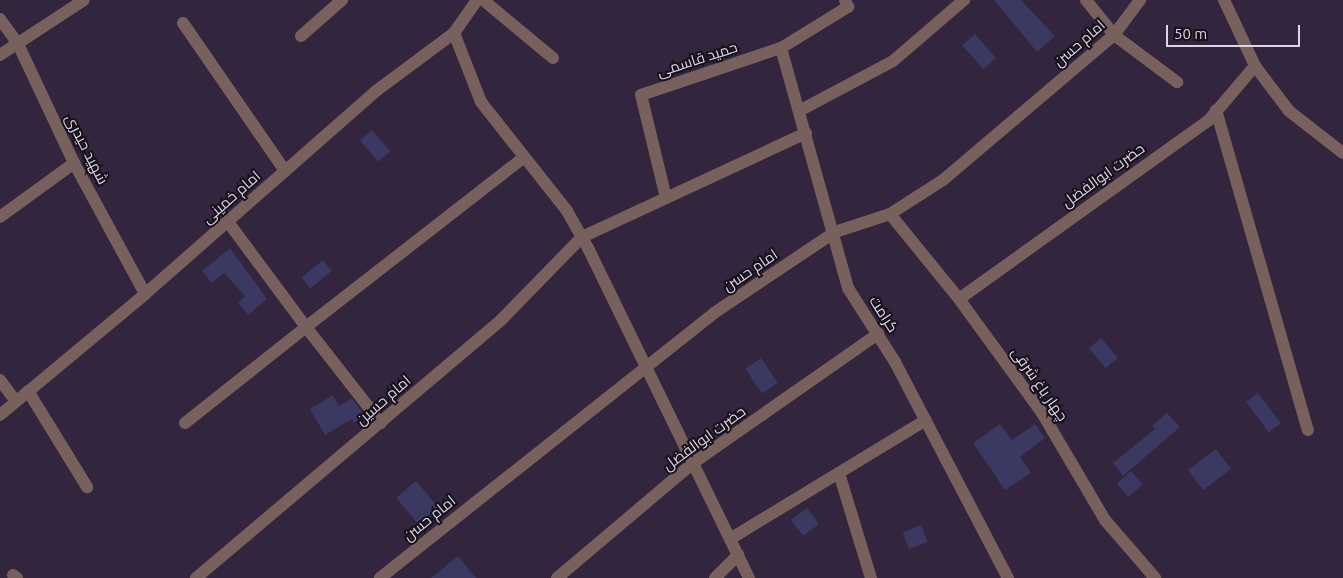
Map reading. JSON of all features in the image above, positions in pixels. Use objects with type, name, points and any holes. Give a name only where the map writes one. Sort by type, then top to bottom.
[{"type":"street","points":[[0,55],[84,0]]},
{"type":"street","points":[[301,36],[342,0]]},
{"type":"street","name":"امام خمینی","points":[[0,415],[145,294],[376,91],[454,33],[477,0]]},
{"type":"street","points":[[483,0],[553,58]]},
{"type":"street","name":"حمید قاسمی","points":[[666,198],[641,95],[781,48],[848,7],[846,0]]},
{"type":"street","points":[[799,111],[893,61],[964,0]]},
{"type":"street","points":[[1086,0],[1114,35],[1177,82]]},
{"type":"street","name":"امام حسن","points":[[380,578],[714,313],[834,232],[890,214],[943,180],[1114,35],[1140,0]]},
{"type":"street","points":[[1224,0],[1255,66],[1289,111],[1343,153]]},
{"type":"street","name":"شهید حیدری","points":[[0,18],[18,44],[74,163],[145,294]]},
{"type":"street","points":[[183,23],[285,171]]},
{"type":"street","points":[[454,33],[481,102],[582,237],[749,578]]},
{"type":"street","name":"کرامت","points":[[781,48],[834,232],[848,288],[878,334],[926,420],[1008,578]]},
{"type":"street","name":"حضرت ابوالفضل","points":[[959,299],[1209,120],[1255,66]]},
{"type":"street","points":[[1216,110],[1308,430]]},
{"type":"street","points":[[582,237],[806,133]]},
{"type":"street","points":[[186,423],[524,157]]},
{"type":"street","points":[[0,217],[74,163]]},
{"type":"street","name":"چهار باغ شرقی","points":[[890,214],[959,299],[1042,413],[1105,520],[1155,578]]},
{"type":"street","points":[[228,222],[306,327],[381,423]]},
{"type":"street","name":"امام حسین","points":[[196,578],[502,319],[582,237]]},
{"type":"street","name":"حضرت ابوالفضل","points":[[557,578],[693,463],[878,334]]},
{"type":"street","points":[[0,380],[16,401]]},
{"type":"street","points":[[28,391],[87,487]]},
{"type":"street","points":[[730,539],[926,420]]},
{"type":"street","points":[[839,473],[871,578]]},
{"type":"street","points":[[716,578],[738,555]]},
{"type":"building","points":[[994,0],[1021,0],[1055,36],[1037,52]]},
{"type":"building","points":[[975,34],[996,58],[983,69],[962,45]]},
{"type":"building","points":[[372,130],[390,151],[378,162],[360,140]]},
{"type":"building","points":[[230,248],[267,299],[248,315],[238,303],[245,296],[224,273],[212,283],[202,271]]},
{"type":"building","points":[[323,260],[332,271],[310,289],[301,278]]},
{"type":"building","points":[[1101,338],[1118,358],[1105,368],[1089,348]]},
{"type":"building","points":[[761,358],[778,383],[762,393],[745,369]]},
{"type":"building","points":[[1258,393],[1281,423],[1269,432],[1246,402]]},
{"type":"building","points":[[333,395],[339,406],[352,398],[365,416],[354,423],[352,419],[325,435],[310,409]]},
{"type":"building","points":[[1167,413],[1180,427],[1123,476],[1113,463],[1155,429],[1152,426]]},
{"type":"building","points":[[1000,424],[1012,440],[1035,424],[1045,438],[1020,457],[1031,473],[1005,490],[973,443]]},
{"type":"building","points":[[1216,449],[1231,469],[1203,490],[1188,470]]},
{"type":"building","points":[[1131,471],[1143,485],[1128,497],[1117,483]]},
{"type":"building","points":[[416,481],[438,507],[418,524],[396,498]]},
{"type":"building","points":[[807,508],[819,524],[803,536],[791,520]]},
{"type":"building","points":[[921,525],[928,542],[909,549],[902,532]]},
{"type":"building","points":[[458,556],[476,578],[431,578]]}]
